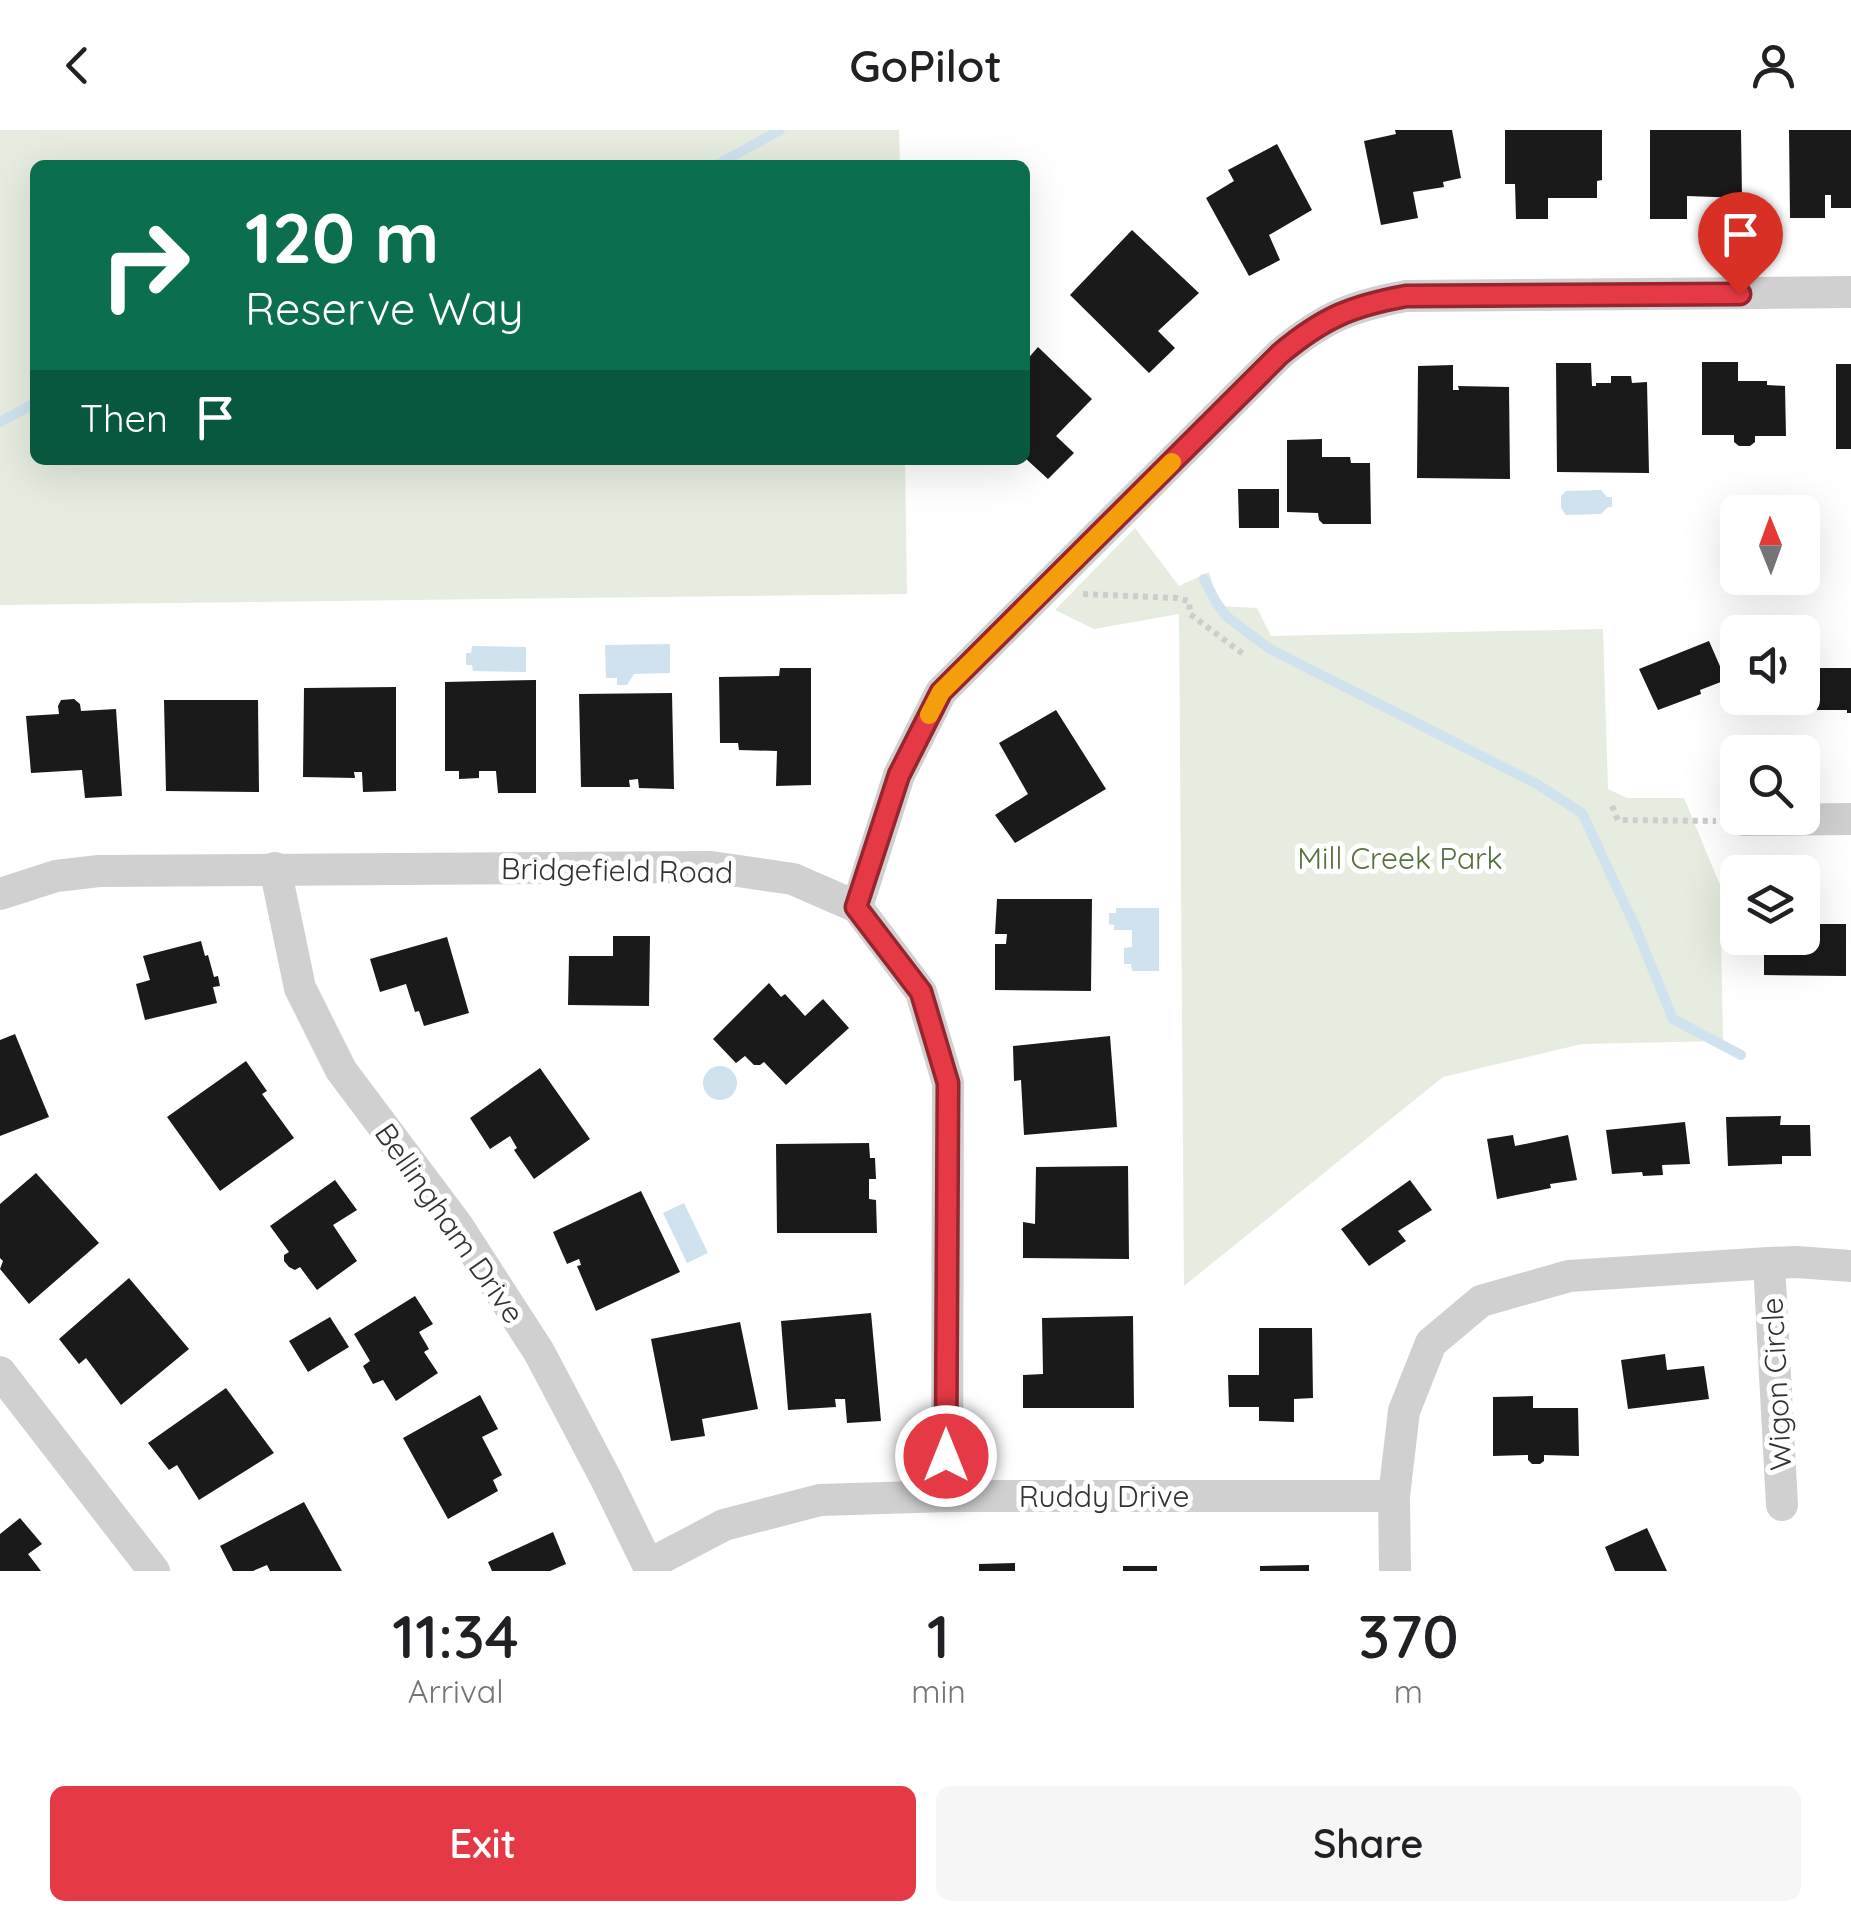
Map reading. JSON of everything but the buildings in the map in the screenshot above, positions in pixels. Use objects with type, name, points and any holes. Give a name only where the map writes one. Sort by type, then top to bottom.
[{"type":"street","points":[[856,907],[899,775],[941,692],[1306,331],[1370,302],[1406,296],[1851,292]]},
{"type":"street","points":[[1820,819],[1851,819]]},
{"type":"street","name":"Bridgefield Road","points":[[0,894],[56,876],[84,873],[711,866],[793,880],[856,907],[921,992],[948,1083],[947,1496]]},
{"type":"street","name":"Bellingham Drive","points":[[275,868],[300,988],[340,1070],[457,1225],[539,1352],[649,1568]]},
{"type":"street","points":[[1395,1571],[1394,1496],[1404,1411],[1431,1343],[1482,1302],[1569,1276],[1798,1262],[1851,1266]]},
{"type":"street","name":"Wigon Circle","points":[[1769,1264],[1782,1506]]},
{"type":"street","points":[[0,1372],[154,1571]]},
{"type":"street","name":"Ruddy Drive","points":[[649,1568],[724,1526],[820,1500],[947,1496],[1394,1496]]},
{"type":"path","points":[[1061,572],[1084,595],[1189,601],[1190,614],[1242,654]]},
{"type":"path","points":[[1612,806],[1618,820],[1720,820]]},
{"type":"green space","points":[[0,130],[899,130],[900,160],[30,160],[30,465],[905,465],[907,594],[0,605]]},
{"type":"green space","name":"Mill Creek Park","points":[[1135,528],[1179,586],[1209,572],[1219,606],[1257,608],[1271,636],[1603,629],[1608,789],[1627,798],[1684,798],[1720,885],[1723,1041],[1582,1044],[1443,1077],[1184,1286],[1179,614],[1094,629],[1055,610]]},
{"type":"water","points":[[1601,490],[1612,497],[1612,507],[1601,514],[1566,515],[1561,508],[1561,496],[1566,491]]},
{"type":"water","points":[[670,644],[670,673],[634,674],[627,685],[617,685],[617,678],[606,678],[605,645]]},
{"type":"water","points":[[472,646],[526,647],[526,672],[473,671],[472,665],[466,665],[466,653],[471,653]]},
{"type":"water","points":[[1116,908],[1159,908],[1159,971],[1132,971],[1131,964],[1124,964],[1124,948],[1132,947],[1132,930],[1114,930],[1114,925],[1109,924],[1109,913],[1116,913]]},
{"type":"water","points":[[720,1066],[732,1071],[737,1083],[732,1095],[720,1100],[708,1095],[703,1083],[708,1071]]},
{"type":"water","points":[[684,1203],[708,1253],[687,1263],[663,1213]]},
{"type":"waterway","points":[[726,160],[780,130]]},
{"type":"waterway","points":[[0,422],[30,406]]},
{"type":"waterway","points":[[1204,579],[1226,616],[1270,649],[1535,783],[1582,813],[1673,1019],[1741,1055]]},
{"type":"slow traffic","points":[[929,715],[941,692],[1172,462]]},
{"type":"route","points":[[946,1456],[948,1083],[921,992],[856,907],[899,775],[941,692],[1280,354],[1306,331],[1337,314],[1370,302],[1406,296],[1740,294]]}]
